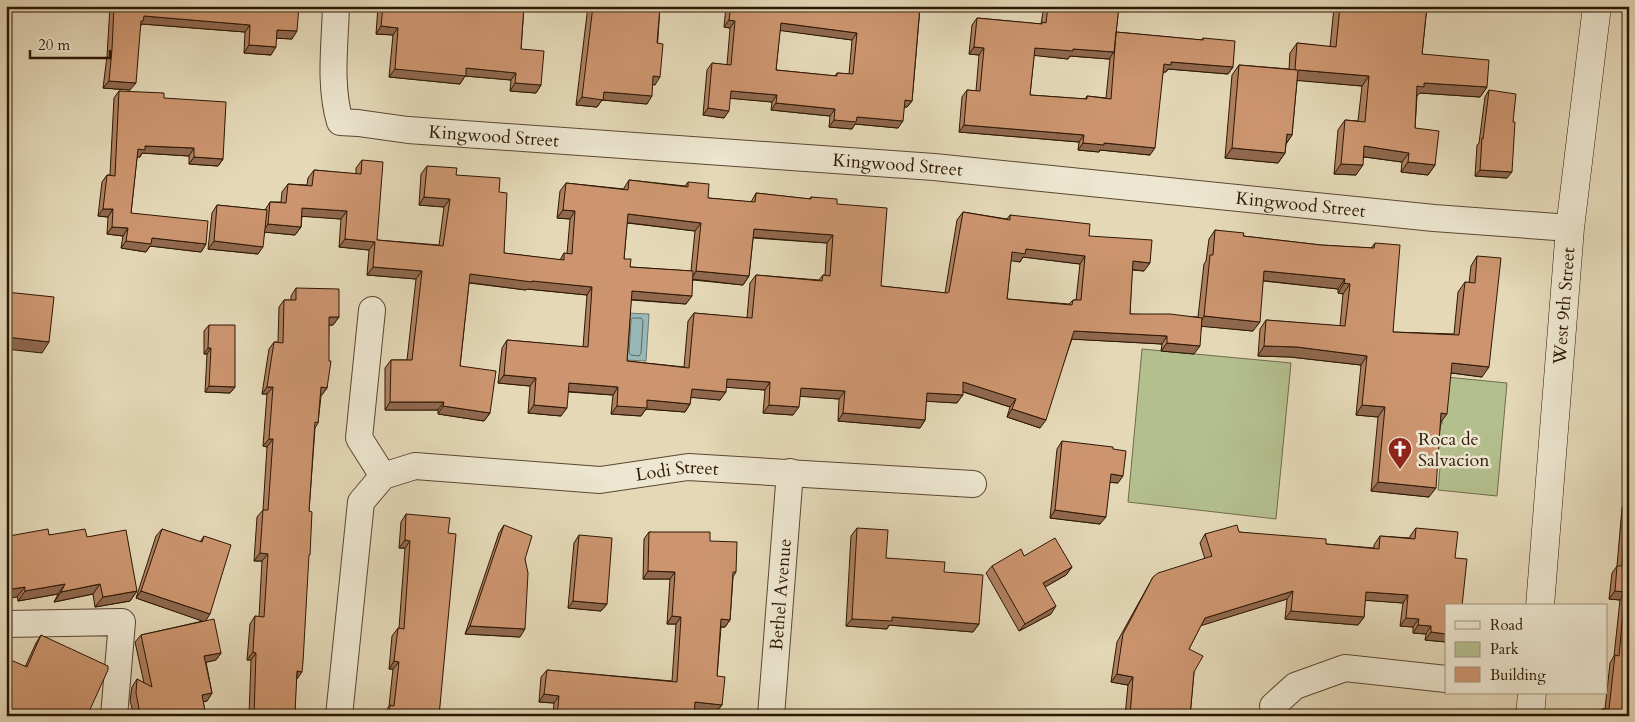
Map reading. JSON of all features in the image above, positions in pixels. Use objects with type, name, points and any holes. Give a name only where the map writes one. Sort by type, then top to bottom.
[{"type":"street","name":"Kingwood Street","points":[[336,6],[334,105],[340,122],[408,130],[934,167],[1414,216],[1570,228]]},
{"type":"street","name":"West 9th Street","points":[[1540,604],[1570,228],[1597,6]]},
{"type":"street","points":[[340,716],[361,502],[383,476],[360,438],[372,310]]},
{"type":"street","name":"Lodi Street","points":[[383,476],[415,466],[600,480],[688,467],[973,484]]},
{"type":"street","name":"Bethel Avenue","points":[[771,716],[790,472]]},
{"type":"street","points":[[6,624],[122,622],[114,716]]},
{"type":"street","points":[[1273,706],[1296,686],[1345,668],[1445,679]]},
{"type":"street","points":[[1530,716],[1532,694]]},
{"type":"green space","points":[[1142,349],[1291,363],[1276,519],[1128,502]]},
{"type":"green space","points":[[1446,377],[1507,383],[1497,496],[1438,490],[1441,456],[1424,454],[1427,422],[1442,424]]},
{"type":"water","points":[[627,313],[649,314],[646,361],[624,360]]},
{"type":"building","points":[[114,6],[299,6],[297,31],[277,30],[276,47],[249,45],[250,25],[144,16],[143,21],[141,21],[136,83],[109,81]]},
{"type":"building","points":[[383,6],[524,6],[521,49],[544,51],[541,85],[515,83],[516,73],[466,68],[466,76],[395,69],[398,28],[381,26]]},
{"type":"building","points":[[593,6],[660,6],[657,43],[663,44],[660,77],[653,76],[652,96],[604,92],[603,100],[582,97]]},
{"type":"building","points":[[731,6],[920,6],[912,101],[905,100],[903,121],[857,117],[856,122],[834,120],[835,109],[776,103],[777,95],[731,91],[729,111],[708,108],[712,63],[731,65],[735,21],[729,20]],"holes":[[[781,23],[857,33],[853,74],[837,73],[837,76],[776,70]]]},
{"type":"building","points":[[1048,6],[1119,6],[1116,32],[1235,41],[1233,67],[1171,62],[1171,65],[1164,64],[1155,148],[1083,143],[1084,135],[964,125],[967,90],[980,91],[984,48],[974,47],[977,18],[1042,24],[1042,22],[1046,23]],"holes":[[[1116,37],[1111,99],[1087,96],[1087,99],[1030,95],[1035,48],[1114,52]]]},
{"type":"building","points":[[1340,6],[1427,6],[1422,54],[1489,60],[1487,87],[1424,83],[1424,87],[1417,86],[1415,128],[1439,131],[1435,165],[1408,162],[1409,153],[1364,146],[1363,165],[1341,164],[1345,120],[1365,122],[1369,76],[1298,70],[1292,135],[1287,134],[1285,153],[1232,148],[1239,65],[1297,70],[1295,69],[1297,43],[1336,47]]},
{"type":"building","points":[[1489,90],[1516,94],[1513,122],[1515,122],[1512,172],[1480,170],[1482,138]]},
{"type":"building","points":[[119,91],[164,93],[164,98],[226,102],[223,159],[194,157],[194,148],[145,146],[145,150],[138,149],[131,213],[208,221],[206,244],[152,238],[151,244],[126,241],[128,228],[112,227],[113,209],[103,209],[107,175],[115,176]]},
{"type":"building","points":[[362,160],[383,162],[377,240],[443,246],[450,199],[424,197],[427,166],[457,168],[456,175],[500,178],[499,192],[507,193],[504,253],[564,260],[564,253],[572,254],[575,211],[563,210],[566,183],[628,190],[629,180],[688,187],[688,182],[709,184],[708,198],[755,202],[756,193],[811,199],[811,197],[837,199],[837,204],[887,208],[881,286],[947,293],[949,292],[963,212],[1010,220],[1010,215],[1090,224],[1089,236],[1152,240],[1150,263],[1133,261],[1130,314],[1170,314],[1202,318],[1200,346],[1167,343],[1167,336],[1074,331],[1046,420],[1012,409],[1016,399],[963,382],[963,395],[927,393],[925,420],[843,413],[845,391],[801,388],[799,407],[769,405],[770,382],[727,379],[726,392],[692,389],[690,404],[647,400],[647,408],[617,406],[618,387],[569,383],[567,408],[534,405],[536,378],[504,375],[507,340],[588,347],[592,287],[470,274],[460,366],[496,371],[490,413],[443,406],[444,402],[390,402],[391,360],[412,360],[422,271],[373,267],[375,242],[345,239],[347,211],[302,208],[301,227],[268,224],[270,202],[286,203],[288,184],[312,186],[314,170],[361,174]],"holes":[[[628,214],[701,223],[696,271],[749,276],[754,229],[833,235],[830,276],[823,275],[822,281],[756,275],[752,318],[694,313],[689,368],[627,361],[632,291],[692,296],[693,271],[630,267],[631,259],[624,259]],[[1026,249],[1085,256],[1081,300],[1073,300],[1072,305],[1007,299],[1012,252],[1025,254]]]},
{"type":"building","points":[[217,205],[267,210],[263,247],[214,241]]},
{"type":"building","points":[[1215,230],[1244,233],[1243,236],[1321,245],[1374,248],[1375,243],[1400,245],[1393,332],[1459,335],[1465,282],[1475,283],[1477,256],[1501,258],[1489,367],[1452,363],[1447,414],[1441,413],[1436,488],[1378,482],[1385,407],[1362,405],[1367,356],[1297,347],[1264,346],[1266,320],[1345,326],[1350,284],[1344,283],[1345,279],[1264,271],[1260,322],[1204,316],[1210,255],[1213,255]]},
{"type":"building","points":[[296,288],[339,289],[339,317],[329,317],[329,361],[331,361],[327,388],[321,387],[318,423],[315,422],[309,511],[312,512],[310,555],[302,672],[297,671],[295,713],[297,713],[297,716],[254,716],[256,653],[253,652],[255,616],[264,617],[268,554],[260,553],[263,510],[268,510],[273,439],[269,439],[273,387],[267,387],[274,342],[283,343],[284,300],[296,300]]},
{"type":"building","points":[[6,292],[54,297],[49,342],[6,337]]},
{"type":"building","points":[[209,325],[235,325],[235,387],[209,386],[211,348],[208,348]]},
{"type":"building","points":[[1062,441],[1113,447],[1113,449],[1126,451],[1123,476],[1111,474],[1106,517],[1055,510]]},
{"type":"building","points":[[1627,501],[1629,501],[1629,716],[1601,716],[1602,709],[1609,709],[1615,655],[1619,656],[1625,592],[1615,591],[1617,566],[1622,566]]},
{"type":"building","points":[[406,514],[450,518],[448,533],[456,534],[439,716],[389,716],[390,705],[394,706],[399,662],[394,661],[398,628],[404,629],[410,541],[405,540]]},
{"type":"building","points":[[504,525],[532,536],[525,559],[528,573],[525,629],[470,626]]},
{"type":"building","points":[[1237,525],[1239,532],[1326,539],[1326,544],[1379,549],[1380,536],[1415,539],[1416,528],[1458,532],[1455,558],[1467,559],[1462,604],[1445,604],[1445,634],[1431,632],[1431,626],[1418,625],[1419,619],[1406,618],[1408,595],[1366,592],[1364,617],[1291,611],[1293,591],[1205,618],[1189,649],[1203,656],[1194,672],[1190,716],[1130,716],[1133,677],[1117,674],[1123,634],[1153,577],[1158,573],[1212,556],[1205,534]]},
{"type":"building","points":[[8,528],[9,536],[48,529],[49,535],[85,529],[87,537],[126,530],[137,591],[103,597],[100,584],[61,592],[65,584],[25,591],[25,587],[6,590],[6,529]]},
{"type":"building","points":[[857,528],[888,530],[886,558],[945,562],[944,572],[983,575],[979,624],[892,617],[892,621],[852,619]]},
{"type":"building","points":[[162,529],[202,542],[204,536],[231,545],[210,614],[141,591]]},
{"type":"building","points":[[649,532],[710,532],[710,541],[737,542],[736,572],[733,572],[730,620],[721,619],[717,676],[725,677],[722,705],[695,702],[694,716],[660,716],[614,710],[614,716],[557,716],[559,696],[544,694],[547,670],[677,682],[681,617],[672,616],[675,572],[648,571]]},
{"type":"building","points":[[579,535],[612,538],[607,604],[573,601]]},
{"type":"building","points":[[1055,538],[1072,567],[1043,583],[1056,606],[1025,624],[992,566],[1021,549],[1024,556]]},
{"type":"building","points":[[214,619],[221,653],[204,656],[212,693],[202,695],[206,716],[137,716],[140,714],[136,693],[137,679],[152,687],[141,635]]},
{"type":"building","points":[[41,635],[108,666],[108,670],[87,716],[6,716],[6,658],[27,667]]},
{"type":"place","name":"Roca de Salvacion","points":[[1400,470]]}]
